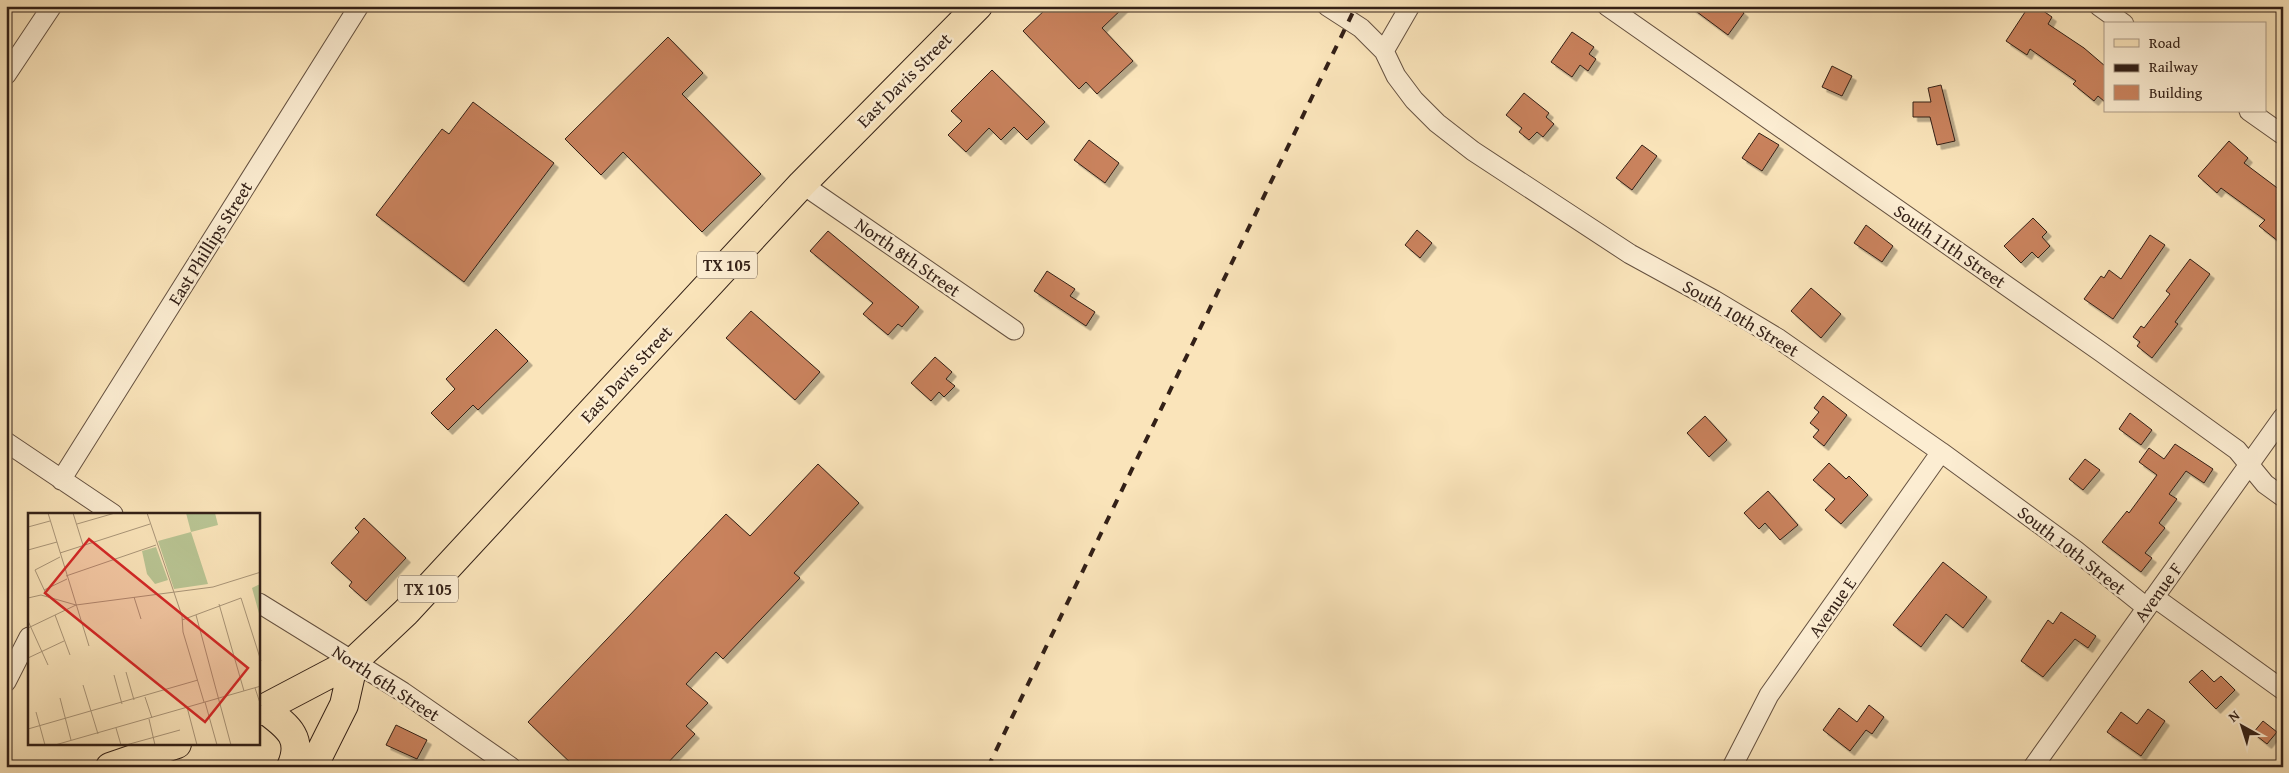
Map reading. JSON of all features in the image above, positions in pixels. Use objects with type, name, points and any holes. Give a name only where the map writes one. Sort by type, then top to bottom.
[{"type":"main road","name":"East Davis Street","points":[[354,661],[406,612],[802,184],[978,6]]},
{"type":"main road","name":"TX 105","points":[[261,710],[354,661]]},
{"type":"main road","points":[[313,767],[344,705],[354,661]]},
{"type":"main road","points":[[261,710],[283,723],[292,732],[296,747],[291,767]]},
{"type":"main road","points":[[110,767],[171,746]]},
{"type":"street","points":[[6,75],[52,6]]},
{"type":"street","name":"East Phillips Street","points":[[61,480],[359,6]]},
{"type":"street","name":"South 10th Street","points":[[1328,6],[1350,20],[1384,51],[1396,76],[1414,100],[1438,123],[1473,151],[1630,254],[1714,300],[1779,339],[1941,452],[2075,550],[2283,690]]},
{"type":"street","points":[[1384,51],[1410,6]]},
{"type":"street","name":"South 11th Street","points":[[1607,6],[2101,352],[2237,450],[2265,484],[2283,497]]},
{"type":"street","points":[[2099,6],[2121,22]]},
{"type":"street","points":[[2250,112],[2283,135]]},
{"type":"street","name":"North 8th Street","points":[[802,184],[1014,330]]},
{"type":"street","name":"Avenue F","points":[[2033,767],[2283,417]]},
{"type":"street","points":[[6,442],[61,480],[93,509],[109,513]]},
{"type":"street","name":"Avenue E","points":[[1732,767],[1769,695],[1941,452]]},
{"type":"street","name":"North 6th Street","points":[[260,604],[354,661],[511,767]]},
{"type":"street","points":[[6,682],[28,639]]},
{"type":"building","points":[[1049,6],[1125,6],[1102,28],[1133,61],[1097,94],[1086,82],[1079,89],[1023,31]]},
{"type":"building","points":[[1689,6],[1736,6],[1744,13],[1728,35]]},
{"type":"building","points":[[2029,6],[2036,6],[2052,17],[2048,24],[2084,48],[2104,65],[2104,101],[2098,96],[2094,101],[2073,84],[2076,81],[2030,49],[2027,55],[2006,41]]},
{"type":"building","points":[[1572,32],[1594,47],[1589,54],[1596,59],[1588,71],[1580,65],[1572,77],[1551,62]]},
{"type":"building","points":[[668,37],[703,73],[682,94],[761,174],[702,232],[623,152],[601,175],[565,139]]},
{"type":"building","points":[[1832,66],[1852,76],[1842,96],[1822,87]]},
{"type":"building","points":[[992,70],[1045,122],[1027,140],[1014,127],[1001,140],[989,128],[966,152],[948,135],[962,121],[951,111]]},
{"type":"building","points":[[1941,85],[1955,141],[1937,145],[1930,117],[1913,117],[1913,102],[1931,102],[1928,88]]},
{"type":"building","points":[[1524,93],[1549,113],[1546,117],[1554,124],[1543,137],[1537,132],[1529,140],[1519,132],[1522,128],[1506,115]]},
{"type":"building","points":[[473,102],[554,163],[464,282],[376,215],[442,129],[449,134]]},
{"type":"building","points":[[1759,133],[1779,145],[1762,171],[1742,158]]},
{"type":"building","points":[[1089,140],[1119,163],[1105,183],[1074,160]]},
{"type":"building","points":[[2229,141],[2248,158],[2244,163],[2280,190],[2277,194],[2283,199],[2283,245],[2259,226],[2265,220],[2221,188],[2217,193],[2198,176]]},
{"type":"building","points":[[1642,145],[1657,156],[1632,190],[1616,178]]},
{"type":"building","points":[[2033,218],[2047,232],[2042,237],[2050,246],[2038,258],[2032,252],[2021,263],[2004,246]]},
{"type":"building","points":[[1866,225],[1893,246],[1882,262],[1854,243]]},
{"type":"building","points":[[1417,230],[1432,243],[1420,258],[1405,245]]},
{"type":"building","points":[[828,231],[919,307],[902,327],[898,324],[888,335],[863,314],[873,303],[810,251]]},
{"type":"building","points":[[2150,235],[2165,245],[2113,319],[2084,299],[2101,276],[2104,278],[2109,270],[2121,279]]},
{"type":"building","points":[[2190,259],[2210,274],[2175,322],[2178,324],[2152,358],[2137,346],[2140,342],[2133,337],[2141,326],[2144,328],[2170,294],[2166,291]]},
{"type":"building","points":[[1047,271],[1075,289],[1070,296],[1095,312],[1086,326],[1034,291]]},
{"type":"building","points":[[1811,288],[1841,314],[1821,338],[1791,311]]},
{"type":"building","points":[[751,311],[820,372],[795,400],[726,338]]},
{"type":"building","points":[[496,329],[528,361],[478,410],[473,405],[448,430],[431,413],[455,389],[446,379]]},
{"type":"building","points":[[935,357],[952,372],[946,379],[955,386],[944,397],[939,392],[931,401],[911,383]]},
{"type":"building","points":[[1823,396],[1847,415],[1824,446],[1813,437],[1819,430],[1810,423],[1819,412],[1814,408]]},
{"type":"building","points":[[2130,413],[2152,430],[2141,445],[2119,429]]},
{"type":"building","points":[[1705,416],[1727,440],[1709,457],[1687,433]]},
{"type":"building","points":[[2175,444],[2213,469],[2204,483],[2186,471],[2169,494],[2177,499],[2159,523],[2165,528],[2145,553],[2152,558],[2141,572],[2102,542],[2127,511],[2129,513],[2157,475],[2139,462],[2149,448],[2164,459]]},
{"type":"building","points":[[2085,459],[2100,470],[2083,490],[2069,479]]},
{"type":"building","points":[[1829,463],[1846,479],[1849,476],[1868,495],[1841,524],[1825,510],[1835,499],[1813,480]]},
{"type":"building","points":[[818,464],[859,503],[794,573],[800,578],[723,659],[716,652],[686,684],[708,703],[686,726],[695,734],[664,767],[575,767],[528,722],[726,514],[750,536]]},
{"type":"building","points":[[1768,491],[1798,525],[1780,540],[1765,523],[1759,529],[1744,513]]},
{"type":"building","points":[[364,518],[406,558],[366,601],[349,586],[352,582],[331,563],[359,532],[355,528]]},
{"type":"building","points":[[1943,562],[1987,597],[1963,628],[1946,614],[1921,647],[1893,625]]},
{"type":"building","points":[[2061,612],[2096,636],[2088,648],[2075,639],[2043,677],[2021,661],[2048,620],[2053,624]]},
{"type":"building","points":[[2202,670],[2214,682],[2221,676],[2235,690],[2216,709],[2189,682]]},
{"type":"building","points":[[1869,705],[1884,717],[1872,734],[1866,730],[1850,751],[1823,730],[1839,708],[1857,722]]},
{"type":"building","points":[[2148,709],[2165,721],[2141,756],[2107,732],[2121,712],[2137,724]]},
{"type":"building","points":[[2263,721],[2277,732],[2267,744],[2253,733]]},
{"type":"building","points":[[396,725],[427,740],[417,759],[386,745]]},
{"type":"railway","points":[[988,767],[1356,6]]}]
